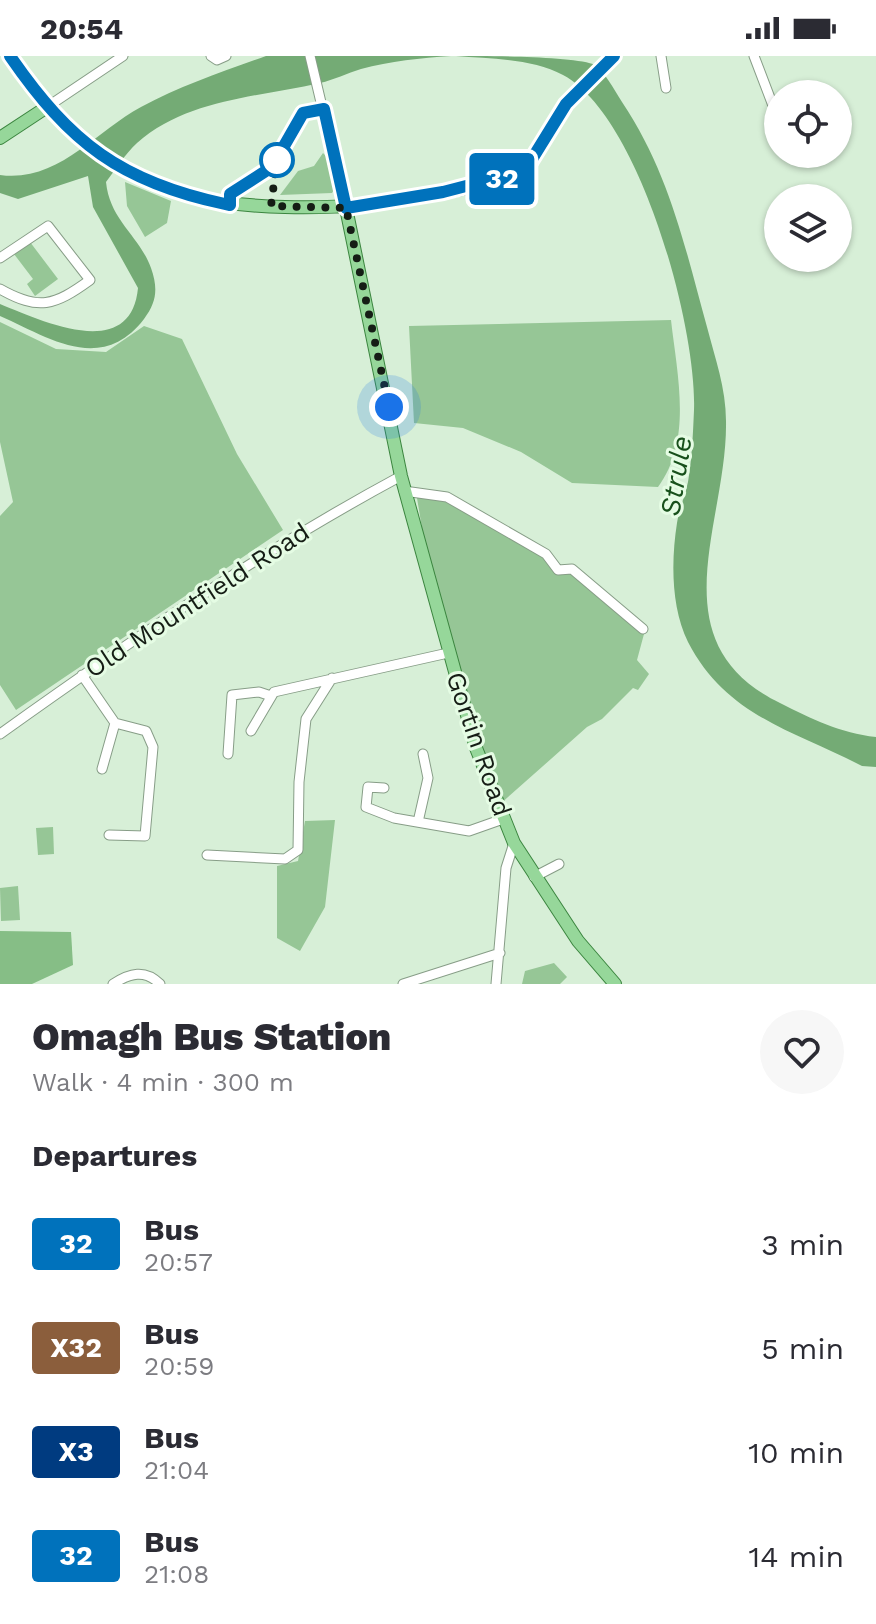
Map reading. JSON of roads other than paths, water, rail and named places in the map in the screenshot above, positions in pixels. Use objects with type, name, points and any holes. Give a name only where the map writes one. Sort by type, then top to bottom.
[{"type":"main road","points":[[10,56],[47,107],[80,140],[122,170],[165,190],[225,204],[346,208],[388,203],[510,177],[529,164],[571,98],[613,57]]},
{"type":"main road","points":[[0,138],[47,107]]},
{"type":"main road","name":"Gortin Road","points":[[346,208],[404,491],[476,748],[503,819],[534,877],[578,941],[615,984]]},
{"type":"street","points":[[47,107],[123,56]]},
{"type":"street","points":[[211,56],[217,60],[226,56]]},
{"type":"street","points":[[310,56],[346,208]]},
{"type":"street","points":[[661,56],[666,88]]},
{"type":"street","points":[[754,56],[764,82]]},
{"type":"street","points":[[0,258],[48,226],[90,280],[56,302],[37,305],[0,289]]},
{"type":"street","name":"Old Mountfield Road","points":[[0,734],[82,675],[309,526],[401,476]]},
{"type":"street","points":[[404,491],[447,497],[546,554],[558,570],[572,569],[643,629]]},
{"type":"street","points":[[230,731],[246,731],[274,692],[448,653]]},
{"type":"street","points":[[82,675],[115,723],[146,731],[153,747],[145,836],[109,835]]},
{"type":"street","points":[[207,855],[285,859],[298,850],[306,719],[332,678]]},
{"type":"street","points":[[228,754],[232,695],[259,692],[271,696]]},
{"type":"street","points":[[102,769],[115,723]]},
{"type":"street","points":[[418,822],[428,778],[423,754]]},
{"type":"street","points":[[384,788],[368,787],[366,807],[394,818],[469,831],[503,819]]},
{"type":"street","points":[[496,984],[506,868],[514,843]]},
{"type":"street","points":[[534,877],[559,864]]},
{"type":"street","points":[[403,984],[500,953]]},
{"type":"street","points":[[113,984],[132,974],[141,974],[160,984]]},
{"type":"water label","name":"Strule","points":[[676,476]]}]
